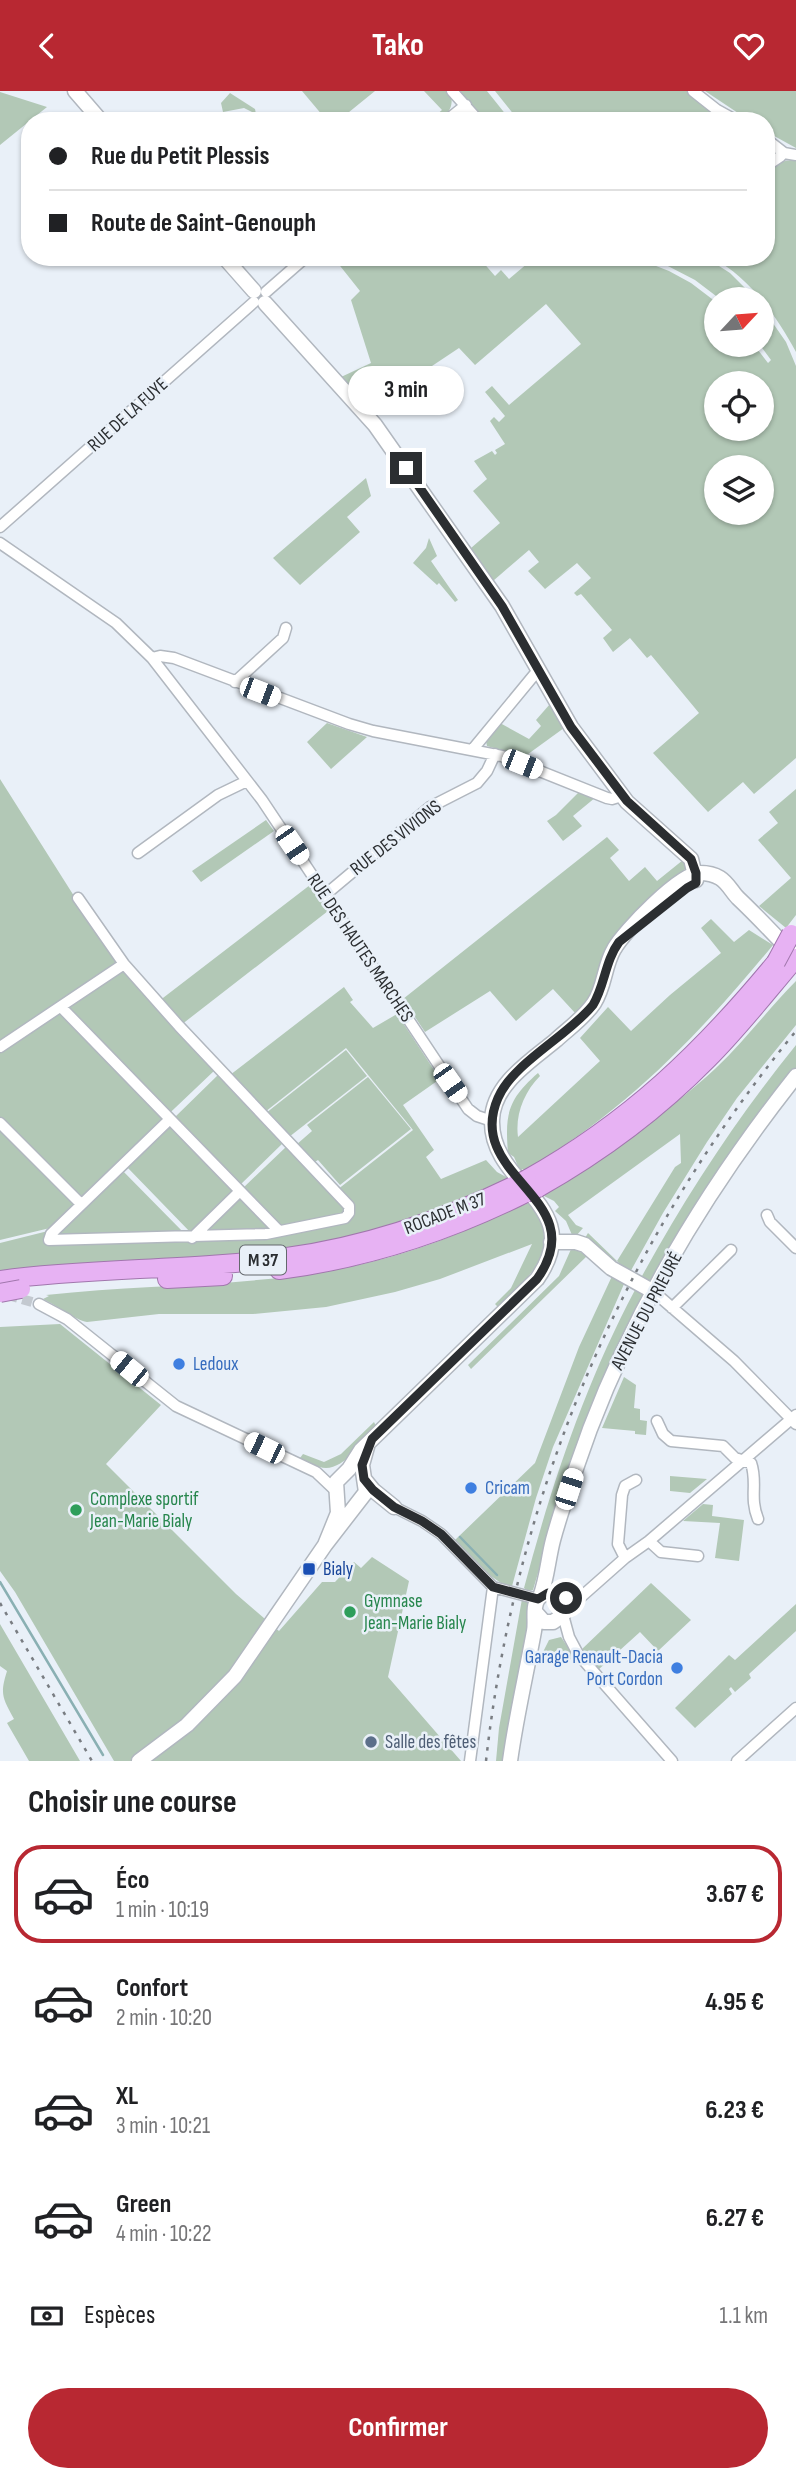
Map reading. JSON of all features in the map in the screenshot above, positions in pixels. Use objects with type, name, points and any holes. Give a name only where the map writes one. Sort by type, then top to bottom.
[{"type":"highway","name":"ROCADE M 37","points":[[0,1293],[71,1283],[239,1275],[310,1266],[388,1248],[450,1228],[526,1186],[588,1157],[629,1129],[727,1039],[750,1023],[791,965],[794,933]]},
{"type":"highway","name":"ROCADE M 37","points":[[0,1280],[68,1271],[238,1263],[315,1252],[373,1240],[526,1186],[599,1135],[657,1089],[791,965]]},
{"type":"street","points":[[75,91],[93,112]]},
{"type":"street","points":[[452,91],[472,112]]},
{"type":"street","points":[[693,91],[721,112]]},
{"type":"street","points":[[457,112],[466,105]]},
{"type":"street","points":[[775,146],[787,155],[796,155]]},
{"type":"street","points":[[775,162],[780,156],[780,150]]},
{"type":"street","points":[[232,266],[375,425],[502,606],[571,727],[613,792],[686,854],[696,878]]},
{"type":"street","name":"RUE DE LA FUYE","points":[[0,527],[296,266]]},
{"type":"street","name":"RUE DES HAUTES MARCHES","points":[[0,543],[116,623],[155,662],[247,781],[468,1109],[477,1117],[492,1121]]},
{"type":"street","points":[[235,682],[283,638],[286,628]]},
{"type":"street","points":[[155,662],[168,657],[361,727],[495,754],[613,792]]},
{"type":"street","points":[[473,749],[539,669]]},
{"type":"street","name":"RUE DES VIVIONS","points":[[325,895],[423,813],[477,783],[488,771],[495,754]]},
{"type":"street","points":[[138,853],[218,795],[247,781]]},
{"type":"street","points":[[325,1545],[337,1516],[336,1482],[360,1450],[537,1279],[544,1269],[551,1242],[545,1211],[501,1159],[492,1121],[497,1101],[509,1080],[593,1005],[603,985],[611,954],[625,935],[681,880],[721,879],[791,965]]},
{"type":"street","points":[[78,898],[124,964],[178,1026],[349,1206],[349,1213],[345,1218],[279,1231],[192,1238],[49,1240],[51,1234],[170,1119]]},
{"type":"street","points":[[0,1047],[124,964]]},
{"type":"street","points":[[61,1007],[279,1231]]},
{"type":"street","name":"AVENUE DU PRIEURÉ","points":[[510,1761],[538,1603],[563,1508],[594,1418],[620,1359],[658,1296],[716,1188],[796,1076]]},
{"type":"street","points":[[0,1123],[81,1204]]},
{"type":"street","points":[[192,1238],[240,1191]]},
{"type":"street","points":[[767,1215],[770,1222],[796,1248]]},
{"type":"street","points":[[538,1603],[541,1620],[558,1618],[790,1419],[734,1361],[658,1296],[611,1268],[585,1245],[579,1242],[551,1242]]},
{"type":"street","points":[[672,1308],[732,1250]]},
{"type":"street","points":[[39,1304],[67,1319],[176,1406],[316,1472],[349,1502],[360,1499],[375,1500],[430,1526],[452,1544],[493,1587],[538,1603]]},
{"type":"street","points":[[657,1421],[663,1434],[671,1441],[723,1446],[741,1461],[749,1461],[753,1467],[753,1504],[758,1519]]},
{"type":"street","points":[[139,1761],[194,1719],[235,1676],[325,1545],[366,1492],[362,1461],[372,1439]]},
{"type":"street","points":[[316,1472],[357,1472],[394,1507]]},
{"type":"street","points":[[625,1558],[618,1544],[622,1495],[625,1486],[636,1480]]},
{"type":"street","points":[[649,1541],[661,1552],[698,1556]]},
{"type":"street","points":[[547,1570],[549,1581],[564,1603],[558,1618]]},
{"type":"street","points":[[470,1761],[493,1587]]},
{"type":"street","points":[[538,1603],[548,1593],[570,1598],[584,1593]]},
{"type":"street","points":[[558,1618],[582,1659],[672,1761]]},
{"type":"street","name":"AVENUE DU PRIEURÉ","points":[[531,1647],[538,1631],[558,1618]]},
{"type":"street","points":[[737,1761],[796,1708]]},
{"type":"green space","points":[[302,91],[375,91],[349,112],[320,112]]},
{"type":"green space","points":[[424,91],[449,91],[451,107],[448,112],[440,112],[442,110]]},
{"type":"green space","points":[[460,91],[487,91],[504,112],[478,112]]},
{"type":"green space","points":[[495,91],[688,91],[719,112],[512,112]]},
{"type":"green space","points":[[705,91],[796,91],[796,148],[775,136],[775,112],[736,112]]},
{"type":"green space","points":[[0,92],[47,107],[41,112],[21,112],[21,128],[0,145]]},
{"type":"green space","points":[[230,93],[256,112],[244,108],[223,112],[221,103]]},
{"type":"green space","points":[[796,160],[796,352],[774,316],[774,287],[750,287],[726,266],[775,266],[775,165]]},
{"type":"green space","points":[[340,266],[486,266],[495,276],[501,270],[509,279],[524,266],[656,266],[691,283],[704,293],[704,357],[763,357],[768,363],[771,360],[769,357],[774,357],[774,325],[786,342],[796,366],[796,758],[754,794],[743,782],[708,812],[653,753],[699,713],[651,655],[647,658],[630,638],[613,652],[603,638],[612,630],[581,594],[577,596],[574,593],[591,578],[577,563],[545,589],[528,571],[539,562],[529,550],[493,581],[471,548],[500,523],[473,491],[487,479],[474,461],[492,451],[495,455],[495,450],[505,444],[490,421],[494,417],[499,422],[505,416],[485,392],[492,386],[509,405],[581,344],[546,304],[475,365],[459,348],[417,376],[374,414],[341,377],[371,363],[351,300],[360,291]]},
{"type":"green space","points":[[668,266],[719,266],[744,287],[704,287]]},
{"type":"green space","points":[[366,478],[371,496],[347,517],[360,532],[300,585],[273,558]]},
{"type":"green space","points":[[429,538],[437,556],[431,561],[458,600],[455,602],[439,583],[437,585],[413,563],[426,548]]},
{"type":"green space","points":[[550,704],[564,728],[524,757],[487,746],[486,741],[500,723],[529,739],[541,726],[536,720]]},
{"type":"green space","points":[[327,723],[367,737],[331,769],[307,742]]},
{"type":"green space","points":[[0,779],[74,896],[215,1070],[116,1164],[186,1235],[57,1236],[50,1228],[0,1240]]},
{"type":"green space","points":[[796,789],[796,915],[786,928],[759,906],[791,878],[758,840],[778,823],[769,812]]},
{"type":"green space","points":[[579,792],[596,797],[573,816],[582,826],[563,841],[547,821]]},
{"type":"green space","points":[[266,820],[274,831],[201,882],[192,871]]},
{"type":"green space","points":[[607,837],[619,850],[610,858],[629,881],[645,867],[657,881],[683,860],[686,868],[612,940],[603,955],[598,981],[588,1000],[576,1014],[553,989],[516,1021],[490,991],[425,1032],[403,999]]},
{"type":"green space","points":[[310,885],[328,911],[181,1025],[159,1001]]},
{"type":"green space","points":[[711,919],[734,942],[749,930],[773,945],[717,1010],[628,1097],[561,1148],[520,1171],[514,1157],[508,1153],[507,1128],[510,1109],[520,1092],[538,1073],[540,1076],[529,1089],[522,1104],[518,1137],[600,1061],[580,1038],[608,1007],[631,1031],[721,953],[701,928]]},
{"type":"green space","points":[[796,981],[796,1025],[737,1098],[707,1142],[629,1274],[617,1261],[675,1167],[681,1163],[680,1134],[568,1215],[576,1225],[583,1228],[576,1236],[572,1235],[566,1221],[555,1211],[559,1207],[544,1196],[634,1134],[696,1086],[727,1058]]},
{"type":"green space","points":[[344,987],[353,1000],[350,1002],[373,1028],[397,1014],[440,1079],[403,1105],[434,1150],[426,1157],[441,1179],[486,1160],[497,1172],[508,1178],[405,1220],[325,1242],[260,1252],[74,1264],[0,1272],[0,1243],[48,1231],[50,1241],[189,1242],[267,1235],[354,1214],[355,1209],[337,1190],[413,1130],[346,1048],[265,1112],[230,1075]]},
{"type":"green space","points":[[796,1045],[796,1070],[652,1280],[647,1282],[642,1276],[695,1186],[753,1100]]},
{"type":"green space","points":[[346,1050],[367,1076],[289,1137],[266,1113]]},
{"type":"green space","points":[[219,1074],[283,1143],[239,1186],[173,1119]]},
{"type":"green space","points":[[368,1077],[411,1129],[340,1185],[318,1160],[313,1163],[296,1145],[312,1131],[307,1125]]},
{"type":"green space","points":[[167,1126],[233,1190],[233,1194],[192,1234],[126,1166]]},
{"type":"green space","points":[[287,1146],[345,1209],[344,1214],[279,1228],[242,1189]]},
{"type":"green space","points":[[238,1199],[242,1199],[272,1230],[206,1231]]},
{"type":"green space","points":[[532,1202],[544,1235],[539,1261],[498,1307],[495,1304],[511,1288],[532,1244],[440,1279],[326,1307],[253,1314],[159,1314],[87,1322],[43,1299],[49,1296],[46,1295],[86,1291],[245,1281],[324,1272],[401,1254]]},
{"type":"green space","points":[[588,1233],[617,1261],[613,1261],[585,1238]]},
{"type":"green space","points":[[572,1247],[587,1256],[471,1369],[468,1365],[559,1276]]},
{"type":"green space","points":[[613,1274],[624,1284],[553,1447],[511,1590],[488,1574],[455,1540],[535,1463],[579,1347]]},
{"type":"green space","points":[[635,1290],[644,1296],[541,1574],[538,1573],[533,1590],[528,1591],[524,1588],[534,1550],[571,1436],[600,1362]]},
{"type":"green space","name":"Complexe sportif Jean-Marie Bialy","points":[[60,1324],[161,1405],[106,1464],[236,1594],[279,1631],[322,1582],[335,1582],[354,1562],[361,1568],[372,1557],[409,1581],[388,1677],[461,1761],[114,1761],[0,1571],[0,1327]]},
{"type":"green space","points":[[624,1377],[636,1385],[634,1408],[640,1409],[640,1420],[647,1421],[646,1435],[635,1434],[635,1431],[602,1428]]},
{"type":"green space","points":[[374,1422],[376,1426],[354,1452],[333,1467],[323,1468],[300,1458],[303,1454],[324,1462],[341,1454]]},
{"type":"green space","points":[[670,1476],[707,1479],[690,1493],[670,1491]]},
{"type":"green space","points":[[703,1504],[713,1505],[712,1516],[744,1520],[739,1561],[715,1558],[720,1523],[683,1521]]},
{"type":"green space","points":[[651,1583],[691,1620],[658,1651],[640,1632],[598,1670],[581,1650]]},
{"type":"green space","points":[[522,1599],[531,1603],[506,1761],[496,1761],[499,1728]]},
{"type":"green space","points":[[796,1604],[796,1631],[749,1674],[751,1678],[735,1692],[731,1687],[729,1689],[732,1694],[695,1728],[675,1708],[729,1655],[735,1660]]},
{"type":"green space","points":[[0,1624],[80,1761],[29,1761],[7,1723],[14,1719],[3,1695],[7,1671],[0,1666]]},
{"type":"green space","points":[[561,1637],[577,1661],[543,1652],[549,1640]]},
{"type":"waterway","points":[[460,1537],[497,1575]]},
{"type":"waterway","points":[[0,1582],[103,1755]]},
{"type":"tunnel","points":[[8,1295],[39,1304]]},
{"type":"railway","points":[[486,1761],[501,1661],[523,1563],[552,1467],[588,1373],[630,1283],[679,1196],[735,1112],[796,1031]]},
{"type":"railway","points":[[0,1603],[92,1761]]},
{"type":"place","name":"Ledoux","points":[[179,1364]]},
{"type":"place","name":"Cricam","points":[[471,1488]]},
{"type":"place","name":"Complexe sportif Jean-Marie Bialy","points":[[76,1510]]},
{"type":"place","name":"Bialy","points":[[309,1569]]},
{"type":"place","name":"Gymnase Jean-Marie Bialy","points":[[350,1612]]},
{"type":"place","name":"Garage Renault-Dacia Port Cordon","points":[[677,1668]]},
{"type":"place","name":"Salle des fêtes","points":[[371,1742]]},
{"type":"route","points":[[406,468],[502,606],[577,735],[622,796],[691,859],[696,873],[696,883],[625,935],[611,954],[605,979],[593,1005],[509,1080],[497,1101],[492,1127],[498,1153],[508,1169],[541,1204],[550,1226],[551,1242],[544,1269],[537,1279],[372,1439],[362,1461],[363,1478],[373,1490],[394,1507],[441,1534],[493,1587],[524,1597],[538,1599],[548,1593],[566,1598]]}]
